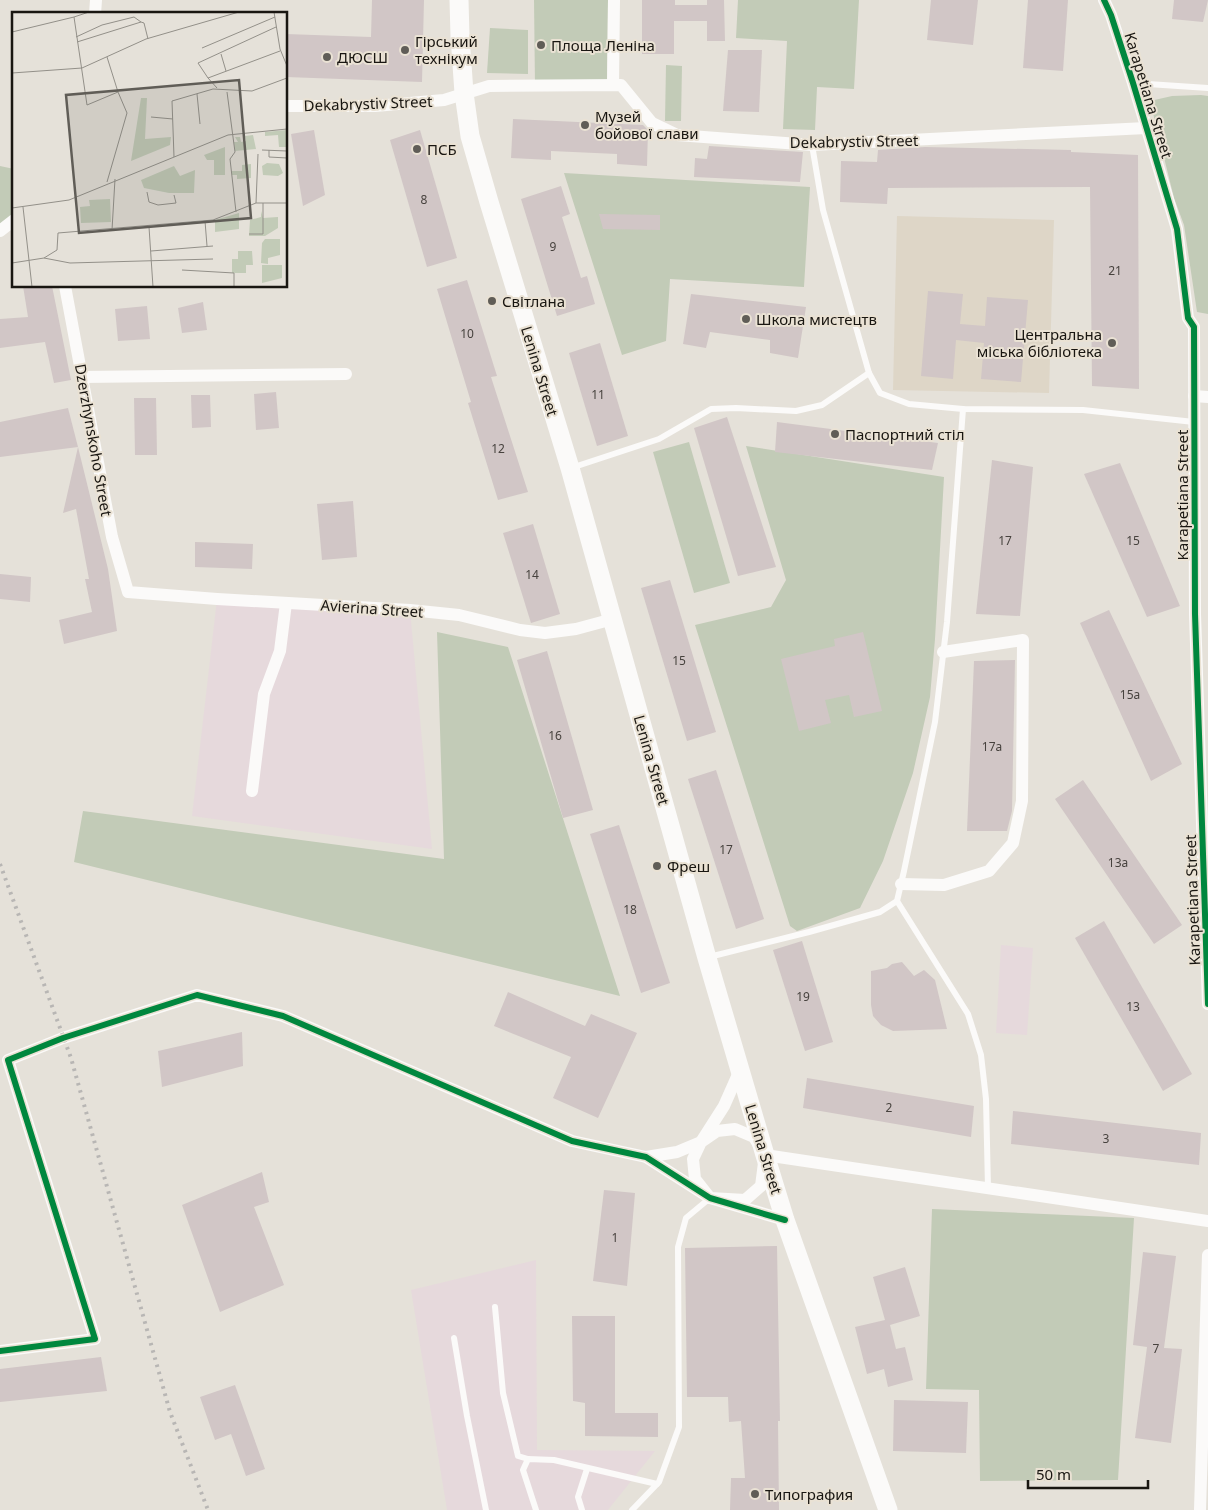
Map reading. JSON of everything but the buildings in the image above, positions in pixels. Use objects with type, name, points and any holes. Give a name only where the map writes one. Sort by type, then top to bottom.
[{"type":"main road","name":"Lenina Street","points":[[459,0],[464,93],[470,136],[570,468],[707,958],[765,1155],[785,1220],[888,1510]]},
{"type":"street","points":[[613,85],[614,0]]},
{"type":"street","name":"Karapetiana Street","points":[[1104,0],[1111,15],[1133,82],[1177,229],[1188,318],[1194,327],[1195,614],[1206,891],[1208,1004]]},
{"type":"street","name":"Dekabrystiv Street","points":[[288,106],[375,106],[444,100],[489,86],[621,85],[652,122],[677,135],[812,145],[1146,128]]},
{"type":"street","points":[[0,231],[12,222]]},
{"type":"street","name":"Dzerzhynskoho Street","points":[[65,288],[112,537],[128,592]]},
{"type":"street","points":[[82,376],[346,374]]},
{"type":"street","points":[[1194,396],[1208,397]]},
{"type":"street","name":"Avierina Street","points":[[128,592],[217,600],[286,602],[410,610],[459,616],[520,630],[545,633],[576,629],[613,619]]},
{"type":"street","points":[[252,791],[264,694],[280,650],[286,602]]},
{"type":"street","points":[[901,884],[944,885],[989,871],[1013,843],[1022,801],[1023,640],[943,652]]},
{"type":"street","points":[[0,1351],[95,1339],[4,1062],[63,1038],[197,995],[283,1016],[572,1141],[646,1157],[710,1198],[785,1220]]},
{"type":"street","points":[[646,1157],[677,1152],[701,1142],[717,1131],[735,1129],[754,1137],[765,1155],[761,1186],[745,1200],[710,1198],[695,1179],[693,1159],[701,1142],[724,1106],[740,1070]]},
{"type":"street","points":[[765,1155],[1208,1221]]},
{"type":"street","points":[[1200,1510],[1208,1255]]},
{"type":"lane","points":[[1133,82],[1208,88]]},
{"type":"lane","points":[[812,145],[823,210],[869,373],[880,394],[908,404],[962,409],[1083,410],[1194,422]]},
{"type":"lane","points":[[570,468],[659,439],[711,409],[736,408],[796,411],[822,405],[869,373]]},
{"type":"lane","points":[[707,958],[880,912],[897,900],[935,722],[943,652],[962,409]]},
{"type":"lane","points":[[897,900],[968,1014],[981,1055],[986,1099],[988,1188]]},
{"type":"lane","points":[[632,1510],[659,1482],[679,1428],[678,1247],[686,1218],[710,1198]]},
{"type":"lane","points":[[495,1307],[503,1393],[518,1456],[528,1459],[554,1460],[657,1484]]},
{"type":"lane","points":[[454,1338],[486,1510]]},
{"type":"lane","points":[[528,1459],[523,1470],[536,1510]]},
{"type":"lane","points":[[582,1510],[578,1497],[587,1469]]},
{"type":"shaded area","points":[[897,216],[1054,220],[1049,393],[893,390]]},
{"type":"shaded area","points":[[217,599],[410,610],[432,849],[192,816]]},
{"type":"shaded area","points":[[1001,945],[1033,948],[1027,1035],[996,1033]]},
{"type":"shaded area","points":[[536,1260],[537,1450],[655,1451],[608,1510],[447,1510],[411,1290]]},
{"type":"green space","points":[[534,0],[608,0],[607,85],[535,86]]},
{"type":"green space","points":[[738,0],[859,0],[854,89],[817,87],[815,130],[783,129],[787,41],[736,38]]},
{"type":"green space","points":[[490,28],[528,30],[528,74],[487,73]]},
{"type":"green space","points":[[666,65],[682,66],[681,121],[665,121]]},
{"type":"green space","points":[[1172,96],[1208,96],[1208,314],[1197,312],[1184,225],[1174,198],[1150,101]]},
{"type":"green space","points":[[0,166],[12,169],[12,216],[0,225]]},
{"type":"green space","points":[[564,173],[810,187],[804,287],[670,279],[666,341],[622,355]]},
{"type":"green space","points":[[689,442],[730,583],[694,593],[653,452]]},
{"type":"green space","points":[[746,446],[944,477],[930,697],[913,773],[883,861],[860,908],[797,931],[790,926],[695,625],[771,607],[786,580]]},
{"type":"green space","points":[[437,632],[508,647],[620,996],[74,862],[83,811],[444,859]]},
{"type":"green space","points":[[932,1209],[1134,1218],[1118,1480],[980,1481],[979,1390],[926,1389]]},
{"type":"railway","points":[[0,864],[71,1058],[170,1412],[208,1510]]},
{"type":"cycle path","points":[[1104,0],[1111,15],[1133,83],[1177,229],[1188,318],[1194,327],[1195,614],[1208,1004]]},
{"type":"cycle path","points":[[0,1351],[95,1339],[8,1060],[63,1038],[197,995],[283,1016],[572,1141],[646,1157],[710,1198],[785,1220]]},
{"type":"place","name":"Площа Леніна","points":[[541,45]]},
{"type":"place","name":"Гірський технікум","points":[[405,50]]},
{"type":"place","name":"ДЮСШ","points":[[327,57]]},
{"type":"place","name":"Музей бойової слави","points":[[585,125]]},
{"type":"place","name":"ПСБ","points":[[417,149]]},
{"type":"place","name":"Світлана","points":[[492,301]]},
{"type":"place","name":"Школа мистецтв","points":[[746,319]]},
{"type":"place","name":"Центральна міська бібліотека","points":[[1112,343]]},
{"type":"place","name":"Паспортний стіл","points":[[835,434]]},
{"type":"place","name":"Фреш","points":[[657,866]]},
{"type":"place","name":"Типография","points":[[755,1494]]}]
